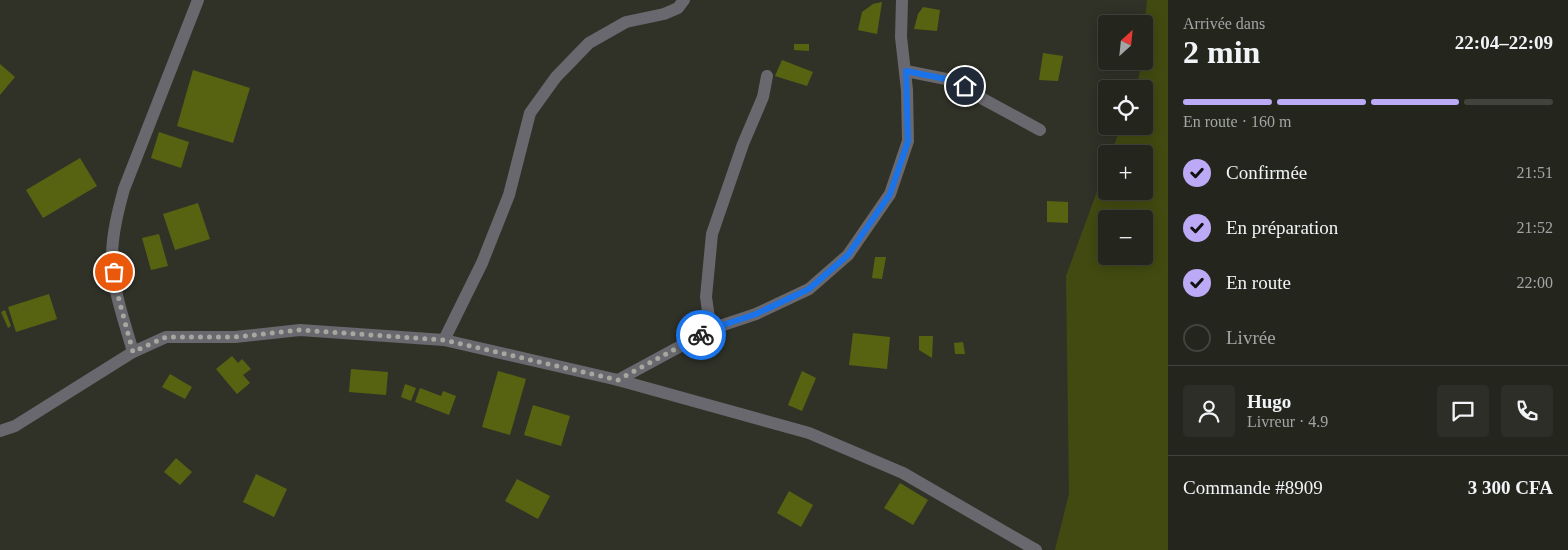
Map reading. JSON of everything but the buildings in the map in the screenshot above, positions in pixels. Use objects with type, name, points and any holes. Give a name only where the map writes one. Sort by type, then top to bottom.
[{"type":"street","points":[[133,352],[119,300],[112,258],[116,219],[124,189],[198,0]]},
{"type":"street","points":[[444,340],[482,264],[506,203],[530,113],[550,84],[589,43],[626,22],[664,14],[678,8],[684,0]]},
{"type":"street","points":[[618,380],[714,328],[756,314],[809,289],[848,255],[890,194],[908,141],[906,71],[901,37],[902,0]]},
{"type":"street","points":[[906,71],[946,79],[965,86],[983,99],[1040,130]]},
{"type":"street","points":[[714,328],[706,297],[712,234],[743,144],[763,97],[767,76]]},
{"type":"street","points":[[0,431],[15,426],[133,352],[166,337],[235,337],[300,330],[444,340],[618,380],[809,433],[903,473],[1036,550]]},
{"type":"green space","points":[[1147,0],[1168,0],[1168,550],[1055,550],[1069,494],[1066,276],[1098,189],[1098,200],[1153,200],[1153,145],[1114,145],[1118,135],[1153,135],[1153,80],[1138,80],[1140,70],[1153,70],[1153,15],[1146,15]]},
{"type":"way so far","points":[[114,272],[119,300],[133,352],[166,337],[235,337],[300,330],[444,340],[618,380],[701,335]]},
{"type":"route","points":[[701,335],[714,328],[756,314],[809,289],[848,255],[890,194],[908,141],[906,71],[946,79],[965,86]]}]
